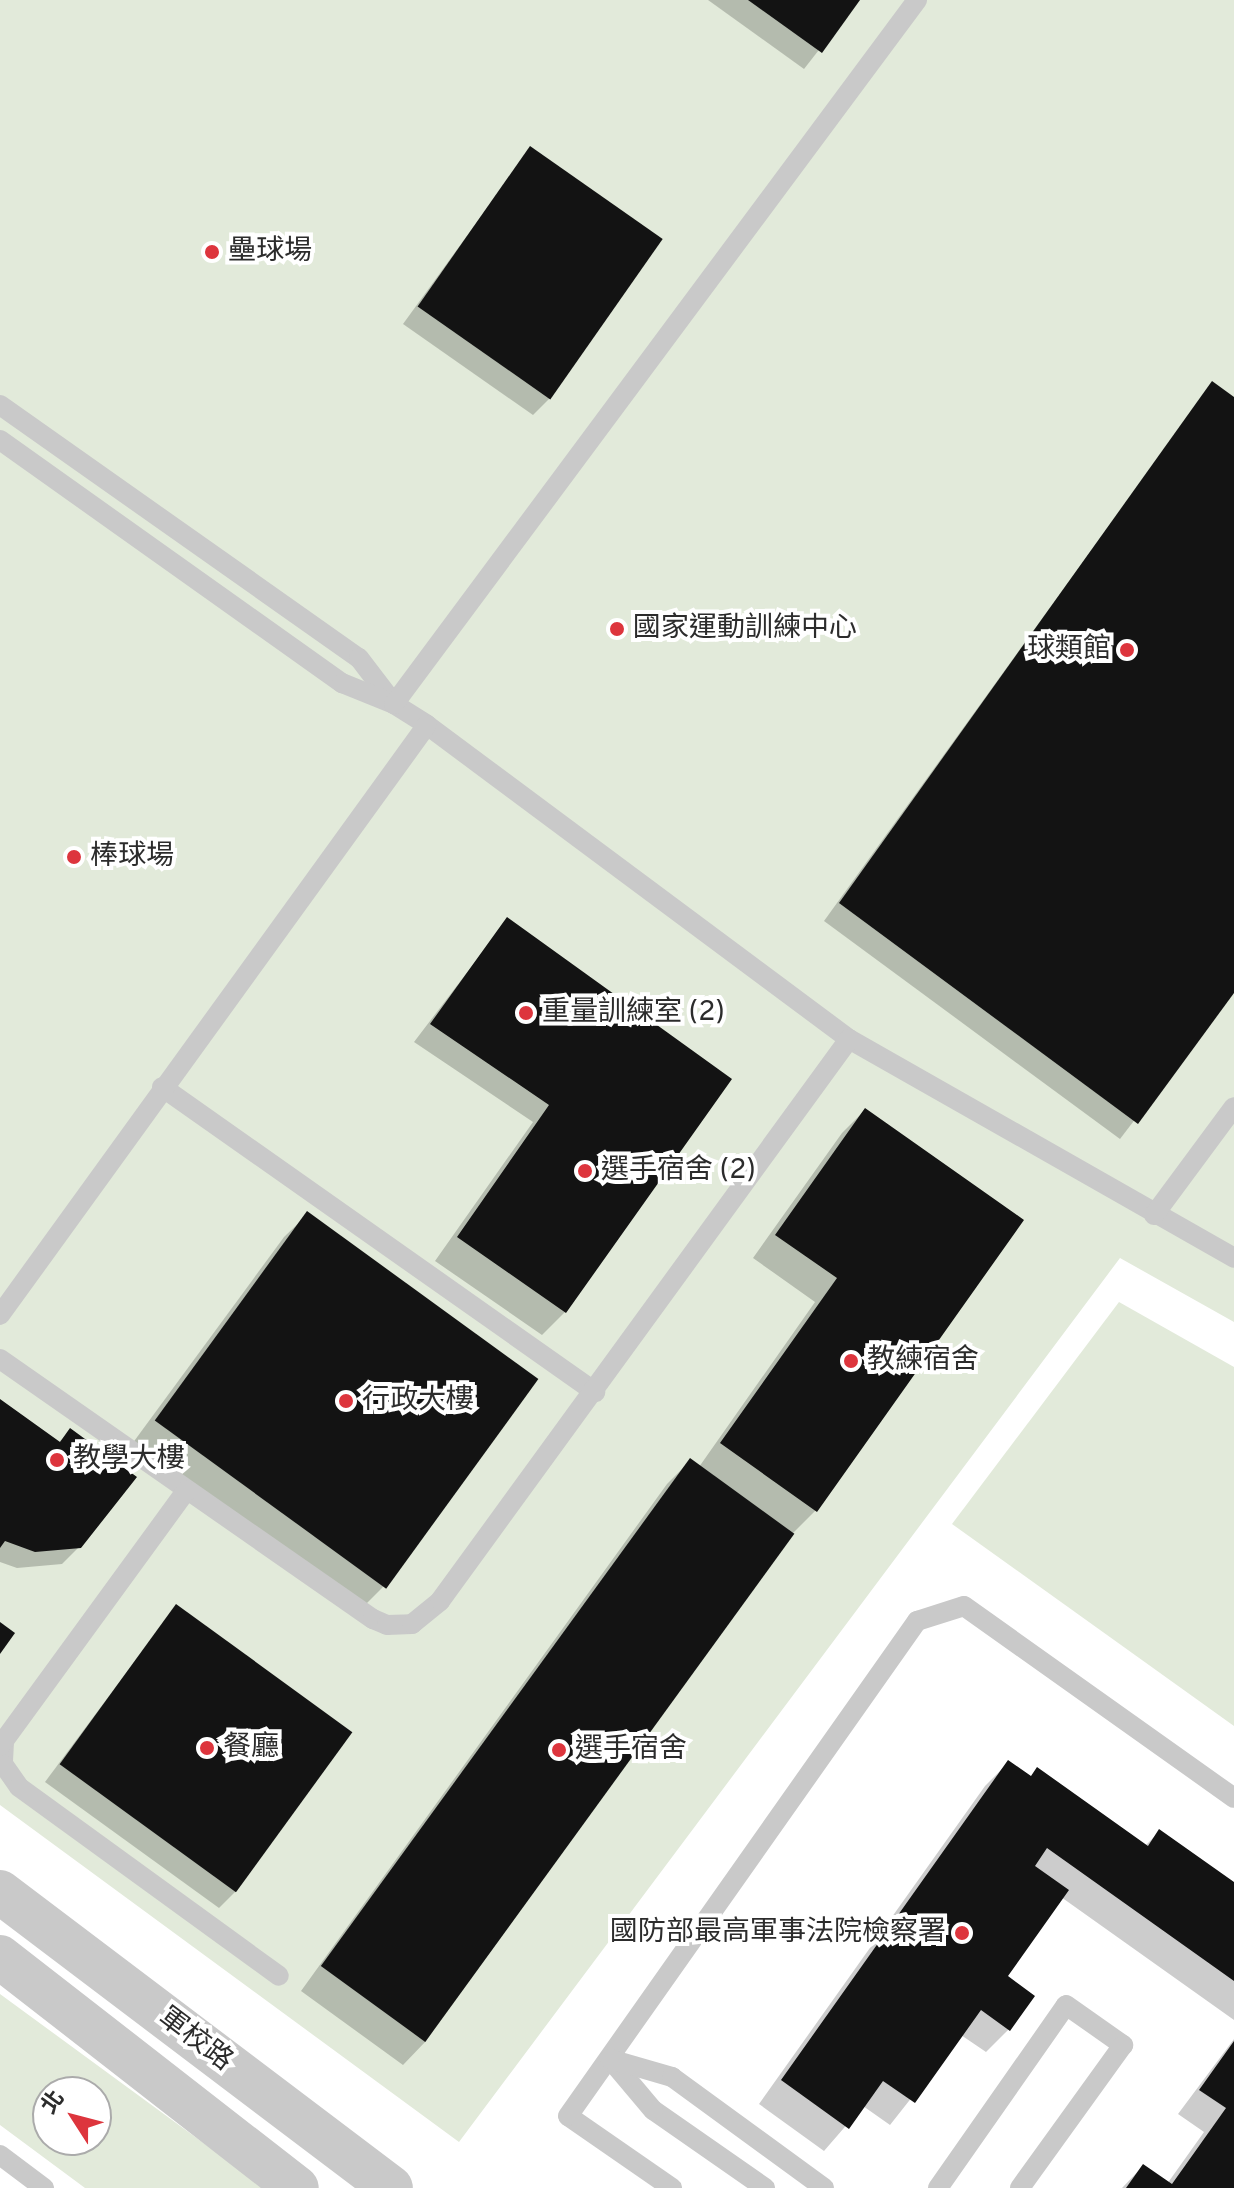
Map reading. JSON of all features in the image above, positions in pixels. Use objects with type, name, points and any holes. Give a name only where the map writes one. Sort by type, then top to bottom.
[{"type":"street","name":"軍校路","points":[[0,1892],[391,2188]]},
{"type":"street","name":"軍校路","points":[[0,1957],[297,2188]]},
{"type":"lane","points":[[394,704],[917,0]]},
{"type":"lane","points":[[0,405],[359,658],[394,704]]},
{"type":"lane","points":[[0,440],[342,683],[394,704],[427,725],[849,1039],[1234,1258]]},
{"type":"lane","points":[[0,1315],[162,1087],[427,725]]},
{"type":"lane","points":[[0,1359],[373,1619],[402,1627],[429,1614],[440,1601],[849,1039]]},
{"type":"lane","points":[[162,1087],[595,1392]]},
{"type":"lane","points":[[1154,1215],[1234,1107]]},
{"type":"lane","points":[[186,1491],[2,1744],[3,1764],[19,1787],[279,1976]]},
{"type":"lane","points":[[672,2188],[568,2116],[917,1621],[964,1606],[1234,1798]]},
{"type":"lane","points":[[938,2188],[1066,2005],[1123,2045],[1020,2188]]},
{"type":"lane","points":[[610,2059],[653,2110],[765,2188]]},
{"type":"lane","points":[[610,2059],[672,2077],[824,2188]]},
{"type":"lane","points":[[0,2155],[44,2188]]},
{"type":"green space","name":"國家運動訓練中心","points":[[0,0],[1234,0],[1234,1322],[1120,1258],[459,2142],[0,1805]]},
{"type":"green space","points":[[1119,1302],[1234,1367],[1234,1726],[952,1524]]},
{"type":"green space","points":[[0,1994],[265,2188],[85,2188],[42,2156],[112,2156],[112,2076],[32,2076],[32,2149],[0,2125]]},
{"type":"building","points":[[748,0],[860,0],[822,53]]},
{"type":"building","points":[[530,146],[663,239],[550,399],[418,307]]},
{"type":"building","name":"球類館","points":[[1212,381],[1234,397],[1234,993],[1138,1124],[839,903]]},
{"type":"building","name":"選手宿舍 (2)","points":[[507,917],[732,1079],[566,1313],[457,1237],[549,1105],[430,1024]]},
{"type":"building","name":"教練宿舍","points":[[865,1108],[1024,1220],[817,1512],[720,1443],[837,1278],[775,1235]]},
{"type":"building","name":"行政大樓","points":[[307,1211],[538,1379],[386,1589],[155,1421]]},
{"type":"building","name":"教學大樓","points":[[0,1399],[60,1442],[70,1428],[137,1477],[81,1548],[35,1552],[5,1541],[0,1548]]},
{"type":"building","name":"選手宿舍","points":[[690,1458],[794,1534],[425,2042],[321,1966]]},
{"type":"building","name":"餐廳","points":[[176,1604],[352,1732],[236,1892],[60,1764]]},
{"type":"building","points":[[0,1622],[15,1633],[0,1654]]},
{"type":"building","name":"國防部最高軍事法院檢察署","points":[[1008,1760],[1031,1776],[1037,1767],[1148,1846],[1159,1829],[1234,1882],[1234,1981],[1047,1848],[1035,1866],[1069,1890],[1008,1976],[1035,1996],[1010,2031],[981,2010],[915,2103],[883,2081],[849,2129],[781,2080]]},
{"type":"building","points":[[1234,2041],[1234,2188],[1126,2188],[1143,2164],[1172,2184],[1226,2108],[1199,2090]]},
{"type":"place","name":"壘球場","points":[[212,252]]},
{"type":"place","name":"國家運動訓練中心","points":[[617,629]]},
{"type":"place","name":"球類館","points":[[1127,650]]},
{"type":"place","name":"棒球場","points":[[74,857]]},
{"type":"place","name":"重量訓練室 (2)","points":[[526,1013]]},
{"type":"place","name":"選手宿舍 (2)","points":[[585,1171]]},
{"type":"place","name":"教練宿舍","points":[[851,1361]]},
{"type":"place","name":"行政大樓","points":[[346,1401]]},
{"type":"place","name":"教學大樓","points":[[57,1460]]},
{"type":"place","name":"餐廳","points":[[207,1748]]},
{"type":"place","name":"選手宿舍","points":[[559,1750]]},
{"type":"place","name":"國防部最高軍事法院檢察署","points":[[962,1933]]}]
